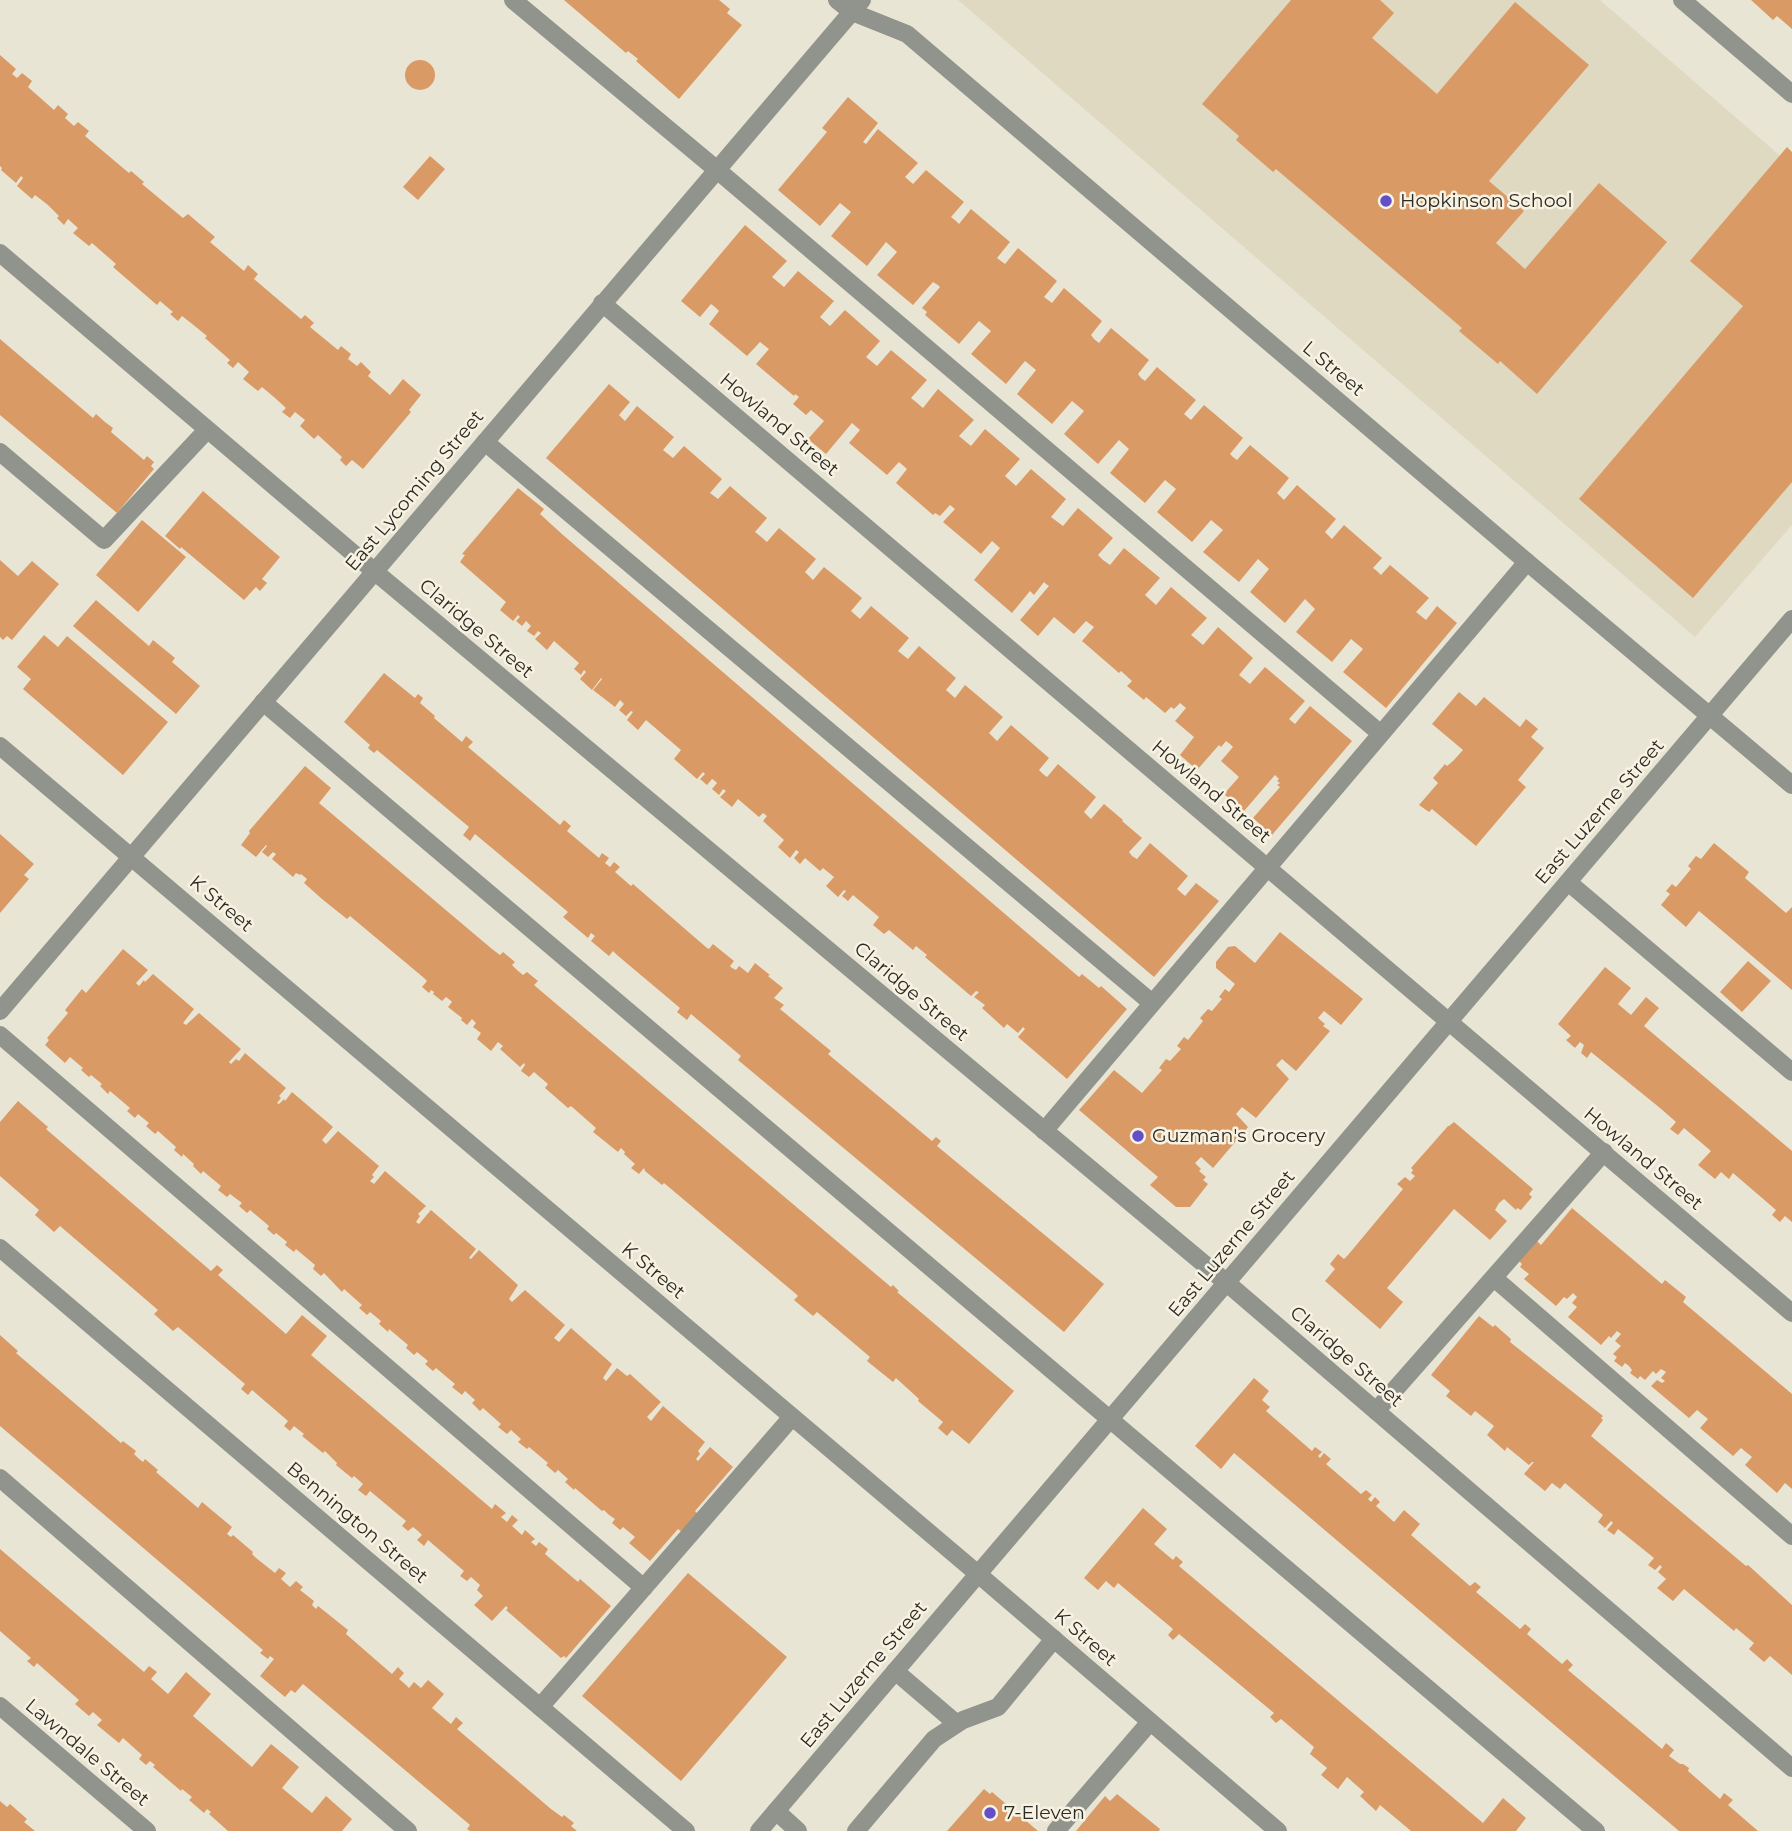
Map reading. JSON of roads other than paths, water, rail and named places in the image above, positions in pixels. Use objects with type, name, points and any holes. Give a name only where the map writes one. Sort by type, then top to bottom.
[{"type":"street","points":[[513,0],[1381,734]]},
{"type":"street","name":"L Street","points":[[837,0],[857,6],[908,34],[1792,785]]},
{"type":"street","points":[[1682,0],[1792,94]]},
{"type":"street","name":"East Lycoming Street","points":[[0,1011],[857,6]]},
{"type":"street","name":"Claridge Street","points":[[0,253],[374,571],[1227,1283],[1792,1768]]},
{"type":"street","name":"Howland Street","points":[[602,303],[1792,1313]]},
{"type":"street","points":[[0,452],[104,540],[207,430]]},
{"type":"street","points":[[485,442],[1152,1003]]},
{"type":"street","points":[[1044,1130],[1527,562]]},
{"type":"street","name":"East Luzerne Street","points":[[759,1831],[1792,619]]},
{"type":"street","points":[[263,702],[1596,1831]]},
{"type":"street","name":"K Street","points":[[0,746],[1278,1831]]},
{"type":"street","points":[[1568,882],[1792,1072]]},
{"type":"street","points":[[0,1035],[644,1588]]},
{"type":"street","points":[[1376,1411],[1604,1153]]},
{"type":"street","name":"Bennington Street","points":[[0,1248],[686,1831]]},
{"type":"street","points":[[1494,1278],[1792,1536]]},
{"type":"street","points":[[540,1707],[792,1417]]},
{"type":"street","points":[[0,1478],[408,1831]]},
{"type":"street","points":[[856,1831],[934,1739],[963,1720],[998,1707],[1054,1639]]},
{"type":"street","points":[[895,1671],[957,1724]]},
{"type":"street","name":"Lawndale Street","points":[[0,1706],[148,1831]]},
{"type":"street","points":[[1056,1831],[1150,1721]]},
{"type":"street","points":[[776,1811],[798,1831]]},
{"type":"place","name":"Hopkinson School","points":[[1386,201]]},
{"type":"place","name":"Guzman's Grocery","points":[[1138,1136]]},
{"type":"place","name":"7-Eleven","points":[[990,1813]]}]
